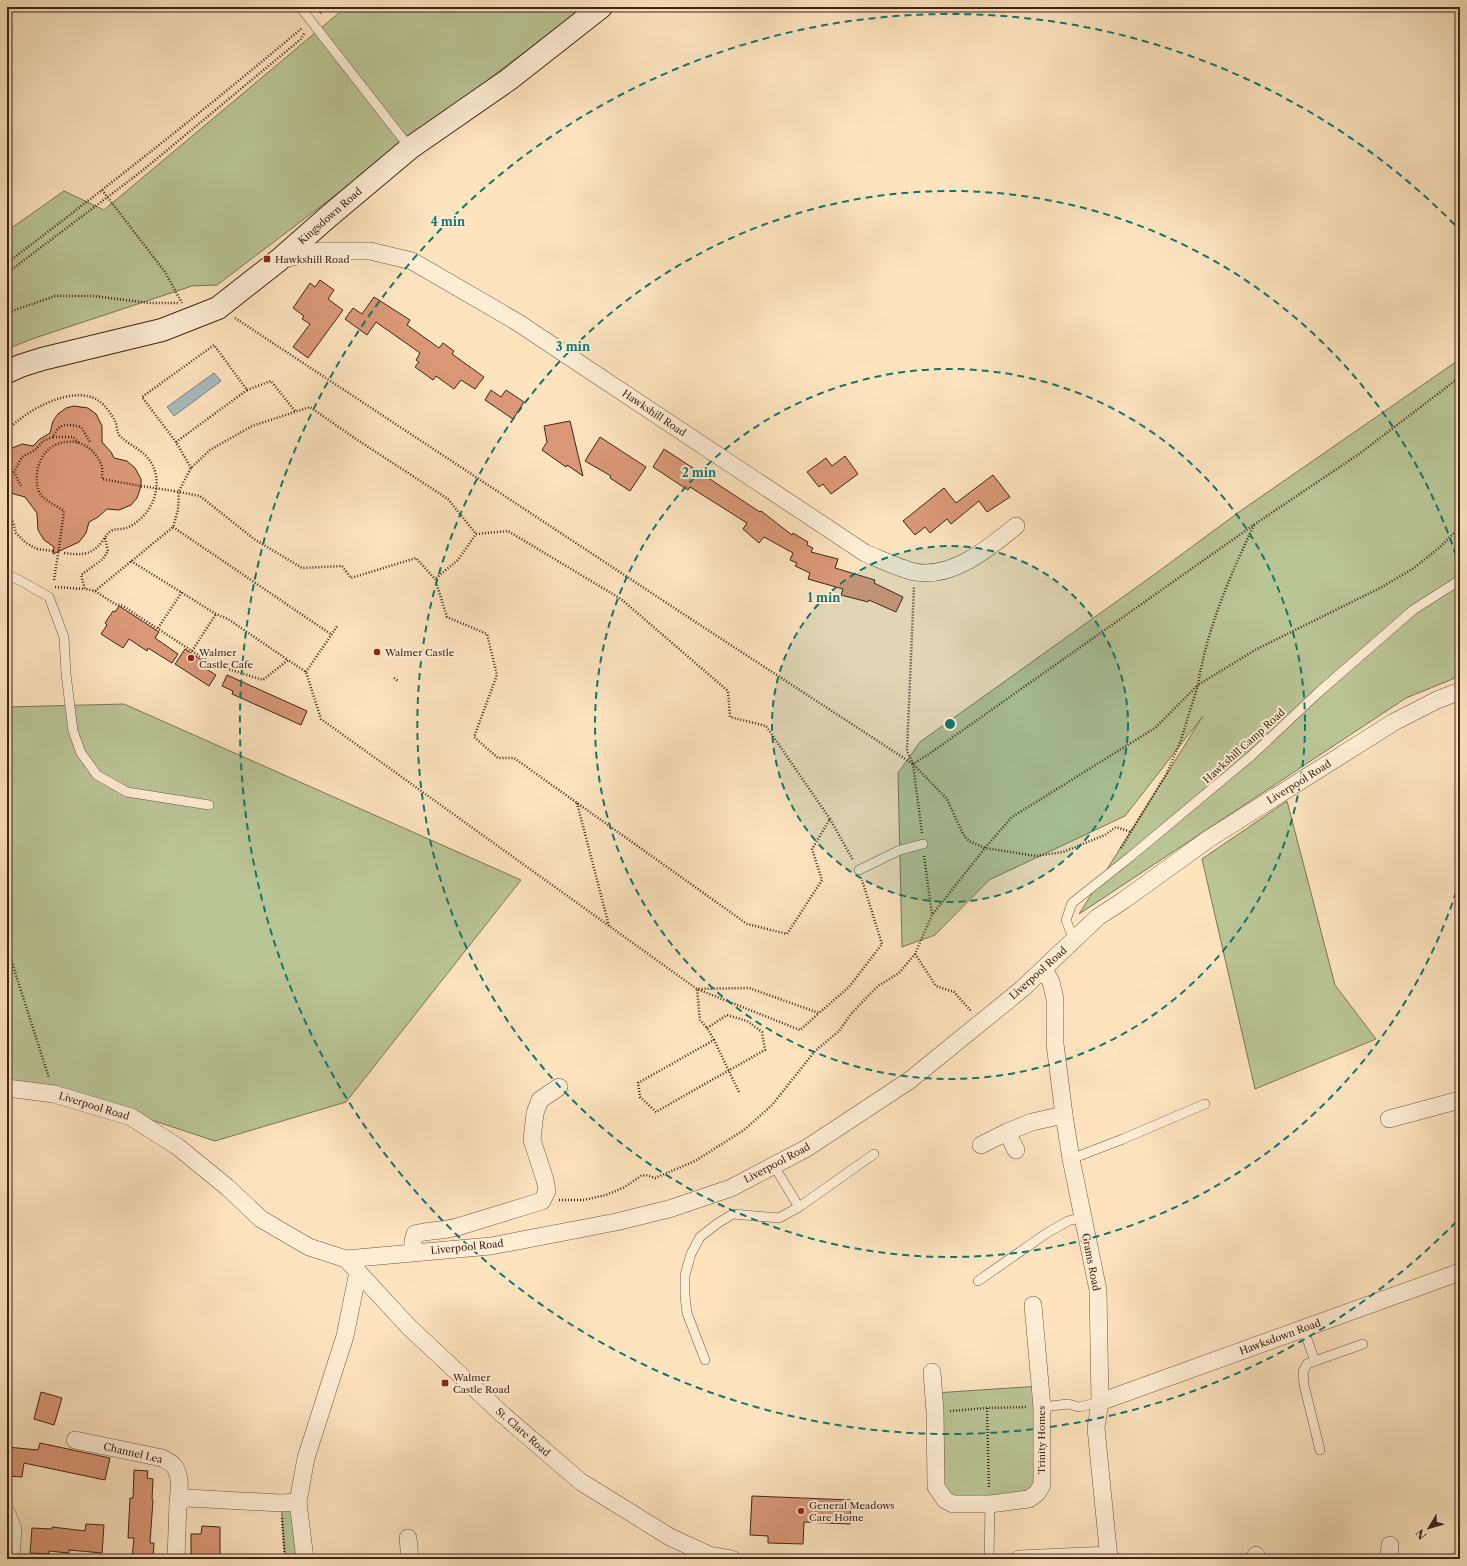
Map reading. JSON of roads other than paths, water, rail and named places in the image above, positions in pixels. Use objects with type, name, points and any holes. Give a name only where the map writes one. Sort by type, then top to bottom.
[{"type":"street","name":"Kingsdown Road","points":[[7,372],[42,359],[162,330],[218,308],[278,260],[410,148],[508,80],[601,7]]},
{"type":"street","name":"Hawkshill Road","points":[[278,260],[319,251],[370,251],[412,261],[517,322],[865,554],[915,572],[931,572],[957,566],[986,551],[1016,526]]},
{"type":"street","name":"Liverpool Road","points":[[7,1088],[54,1094],[131,1117],[178,1146],[261,1219],[309,1247],[346,1259],[491,1246],[616,1222],[669,1209],[731,1188],[807,1148],[910,1080],[1044,970],[1098,917],[1210,838],[1394,722],[1438,700],[1460,691]]},
{"type":"street","name":"Grams Road","points":[[1044,970],[1051,982],[1055,999],[1055,1044],[1064,1115],[1071,1159],[1098,1290],[1100,1402],[1096,1428],[1109,1557]]},
{"type":"street","points":[[413,1252],[413,1241],[415,1234],[443,1231],[542,1201],[547,1191],[532,1140],[535,1114],[540,1100],[559,1087]]},
{"type":"street","points":[[1390,1119],[1460,1100]]},
{"type":"street","points":[[981,1145],[1032,1122],[1064,1115]]},
{"type":"street","points":[[1007,1132],[1016,1150]]},
{"type":"street","name":"St. Clare Road","points":[[346,1259],[409,1327],[502,1414],[581,1482],[670,1537],[708,1555],[732,1559]]},
{"type":"street","points":[[305,1559],[298,1502],[306,1458],[345,1336],[358,1272]]},
{"type":"street","name":"Hawksdown Road","points":[[1100,1402],[1460,1272]]},
{"type":"street","name":"Trinity Homes","points":[[932,1372],[936,1412],[936,1487],[945,1500],[953,1504],[990,1504],[1029,1499],[1038,1493],[1042,1485],[1042,1407],[1033,1305]]},
{"type":"street","name":"Channel Lea","points":[[75,1440],[162,1458],[173,1464],[178,1473],[179,1490],[176,1559]]},
{"type":"street","points":[[178,1504],[187,1498],[281,1503],[298,1502]]},
{"type":"street","points":[[7,1514],[13,1530],[11,1559]]},
{"type":"street","points":[[407,1538],[410,1559]]},
{"type":"street","points":[[1019,1559],[1109,1557]]},
{"type":"lane","points":[[300,7],[410,148]]},
{"type":"lane","points":[[7,575],[19,580],[49,598],[64,637],[66,674],[73,731],[81,753],[97,775],[127,792],[209,805]]},
{"type":"lane","name":"Hawkshill Camp Road","points":[[1074,940],[1066,920],[1072,903],[1251,756],[1413,610],[1460,580]]},
{"type":"lane","points":[[859,870],[900,850],[923,844]]},
{"type":"lane","points":[[1071,1159],[1123,1139],[1205,1104]]},
{"type":"lane","points":[[705,1360],[687,1313],[685,1296],[685,1275],[691,1254],[700,1238],[718,1223],[733,1214],[779,1218],[799,1207],[874,1154]]},
{"type":"lane","points":[[774,1166],[799,1207]]},
{"type":"lane","points":[[978,1281],[1047,1233],[1068,1221],[1083,1217]]},
{"type":"lane","points":[[1303,1328],[1315,1361]]},
{"type":"lane","points":[[1320,1450],[1304,1385],[1303,1372],[1307,1364],[1363,1344]]},
{"type":"lane","points":[[1042,1407],[1068,1404],[1079,1407],[1100,1402]]},
{"type":"lane","points":[[989,1559],[990,1504]]},
{"type":"place","name":"Hawkshill Road","points":[[267,259]]},
{"type":"place","name":"Walmer Castle","points":[[377,652]]},
{"type":"place","name":"Walmer Castle Cafe","points":[[191,658]]},
{"type":"place","name":"Walmer Castle Road","points":[[445,1383]]},
{"type":"place","name":"General Meadows Care Home","points":[[801,1511]]}]
